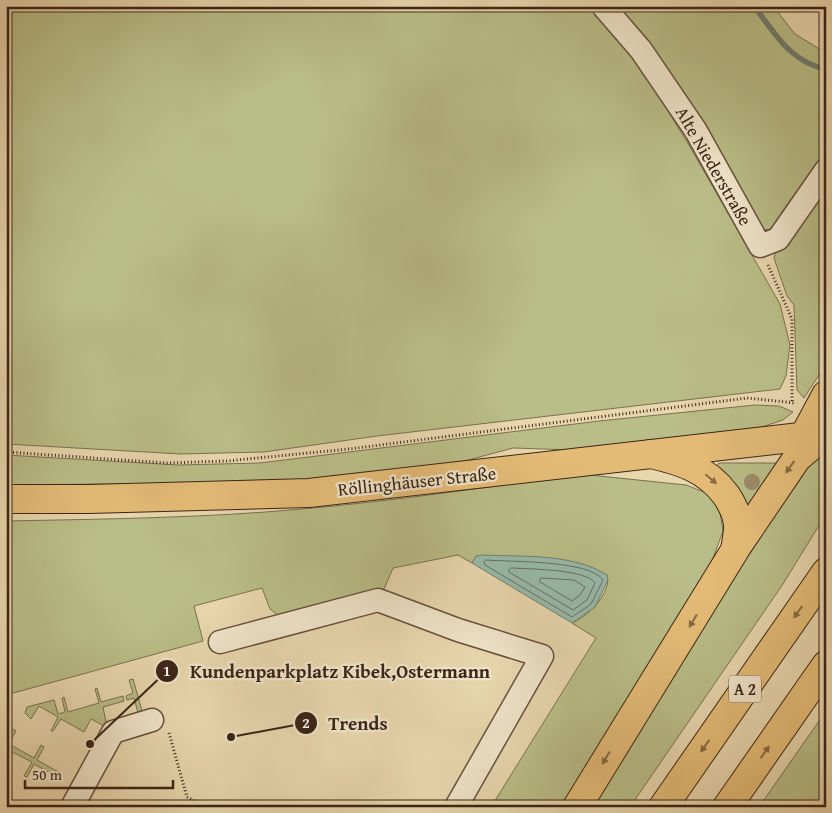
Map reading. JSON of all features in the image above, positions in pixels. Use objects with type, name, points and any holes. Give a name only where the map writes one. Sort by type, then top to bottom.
[{"type":"main road","name":"Röllinghäuser Straße","points":[[6,499],[88,499],[309,492],[651,454],[820,421]]},
{"type":"main road","points":[[577,807],[735,550],[820,421]]},
{"type":"main road","points":[[651,454],[680,460],[700,469],[718,485],[732,504],[738,526],[735,550]]},
{"type":"main road","name":"A 2","points":[[663,807],[826,572]]},
{"type":"main road","points":[[727,807],[826,665]]},
{"type":"street","name":"Alte Niederstraße","points":[[603,6],[641,50],[696,131],[760,246],[778,239],[826,170]]},
{"type":"street","points":[[220,642],[378,600],[458,630],[542,656],[456,807]]},
{"type":"street","points":[[72,807],[113,732],[159,723]]},
{"type":"path","points":[[760,246],[792,319],[792,402]]},
{"type":"path","points":[[6,452],[167,463],[227,461],[349,449],[747,398],[792,402],[820,421]]},
{"type":"path","points":[[159,723],[187,797],[206,807]]},
{"type":"green space","points":[[6,6],[595,6],[620,33],[689,145],[780,304],[790,345],[786,376],[780,389],[377,436],[264,452],[181,454],[6,444]]},
{"type":"green space","points":[[609,6],[773,6],[795,34],[826,53],[826,165],[776,229],[759,228]]},
{"type":"green space","points":[[826,186],[826,364],[804,398],[797,390],[794,305],[787,296],[774,258],[776,251]]},
{"type":"green space","points":[[755,405],[779,406],[793,412],[783,420],[762,427],[574,450],[513,448],[446,466],[284,482],[6,485],[6,455],[178,465],[260,463],[599,421]]},
{"type":"green space","points":[[826,456],[826,514],[783,584],[630,807],[587,807],[796,474],[814,457]]},
{"type":"green space","points":[[719,463],[777,463],[780,465],[749,513],[714,469]]},
{"type":"green space","points":[[580,474],[686,485],[709,494],[719,506],[723,531],[712,561],[691,599],[564,807],[491,807],[596,638],[572,623],[584,616],[597,604],[606,589],[607,575],[476,556],[472,563],[458,555],[393,568],[384,589],[283,619],[270,609],[262,588],[194,606],[203,641],[6,695],[6,521],[154,518],[265,512],[407,498]]},
{"type":"green space","points":[[133,679],[142,711],[138,713],[134,698],[127,700],[126,696],[133,693],[129,680]]},
{"type":"green space","points":[[97,688],[101,702],[123,696],[124,701],[103,707],[106,722],[104,726],[91,719],[84,732],[61,719],[53,731],[51,731],[58,717],[39,706],[31,719],[25,713],[27,707],[54,700],[58,714],[65,712],[62,698],[64,697],[68,712],[99,703],[95,689]]},
{"type":"green space","points":[[826,711],[826,807],[759,807]]},
{"type":"green space","points":[[13,729],[16,731],[9,744],[34,758],[41,745],[44,747],[37,760],[62,774],[59,778],[34,764],[27,777],[24,776],[32,762],[6,749],[6,742]]},
{"type":"water","points":[[476,556],[530,556],[563,560],[593,568],[607,575],[608,580],[595,607],[572,623],[472,563]]},
{"type":"waterway","points":[[754,6],[776,36],[793,53],[814,66],[826,69]]},
{"type":"place","name":"Trends","points":[[231,737]]},
{"type":"place","name":"Kundenparkplatz Kibek,Ostermann","points":[[90,744]]}]
